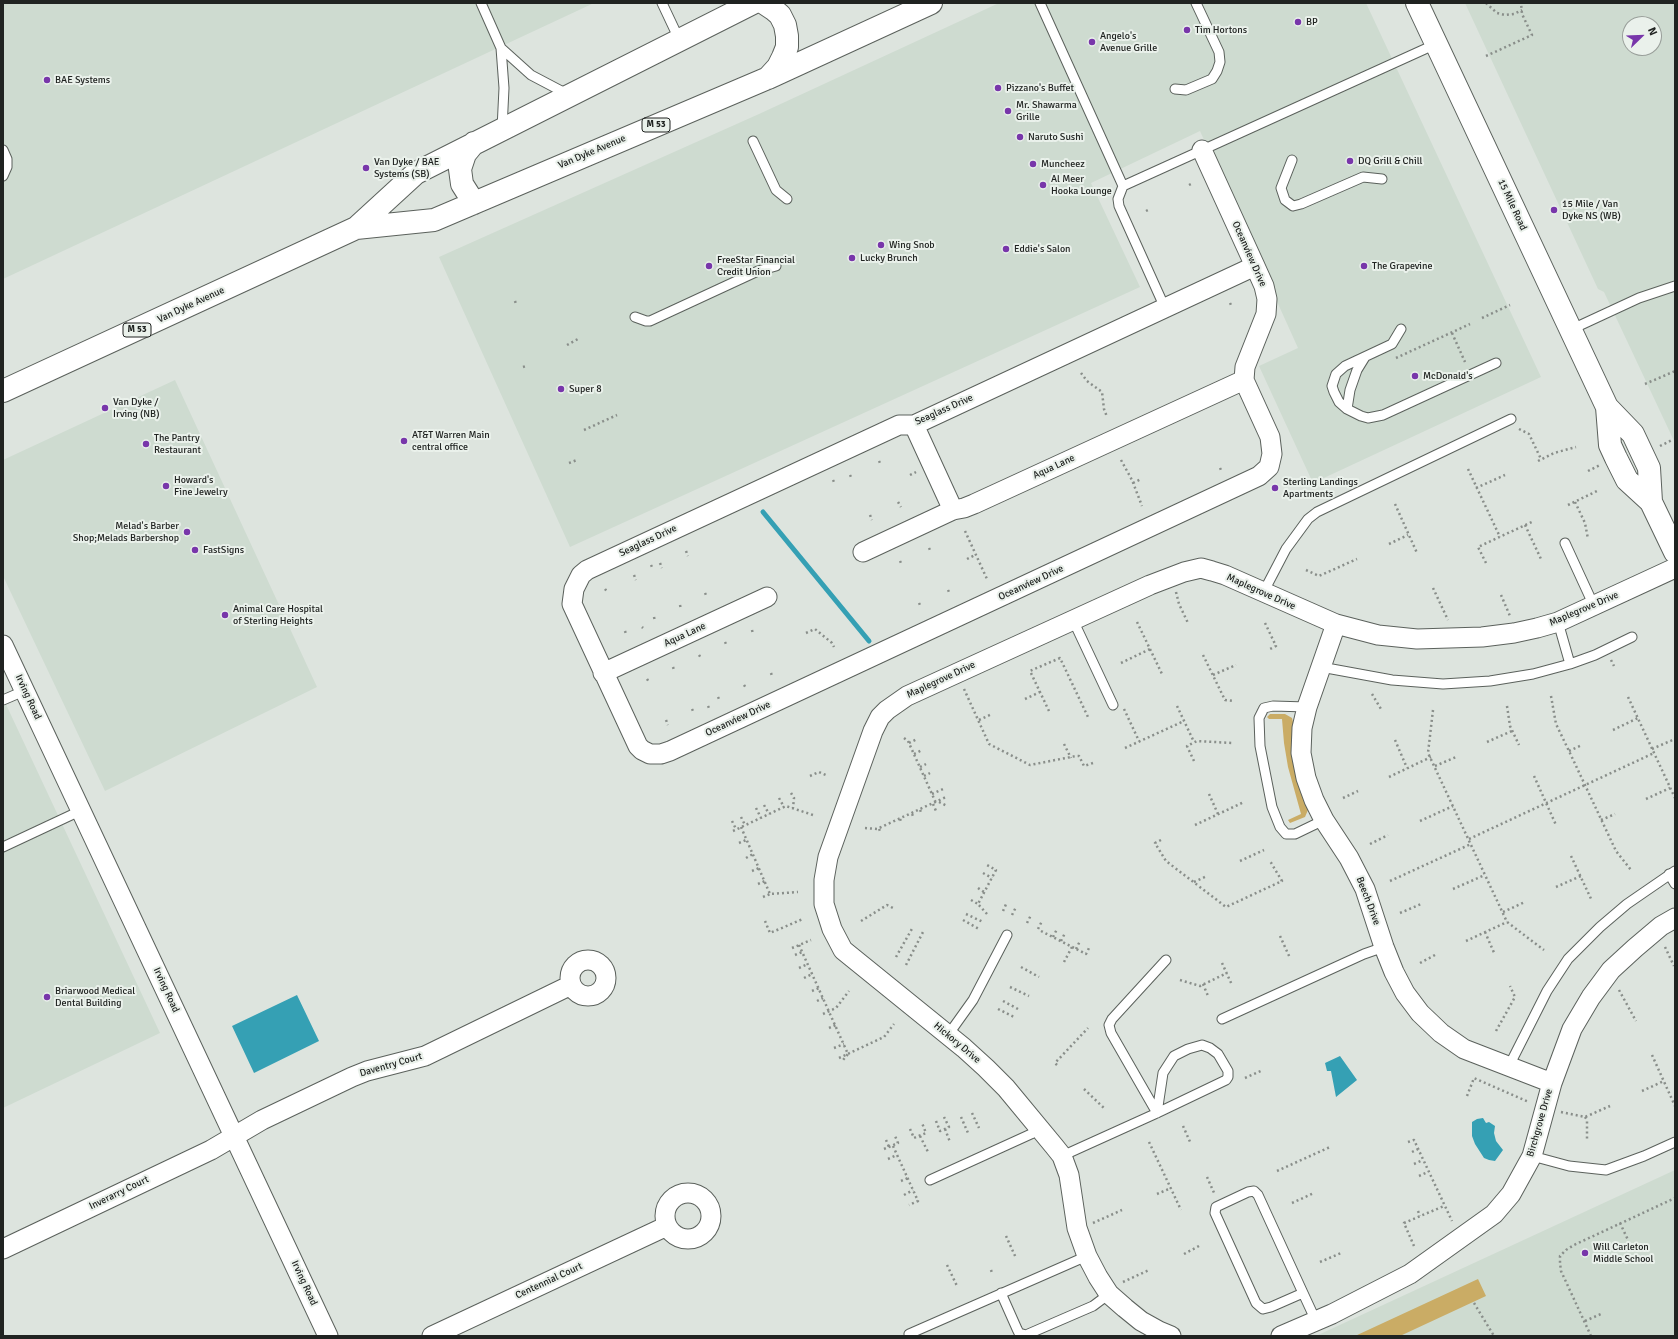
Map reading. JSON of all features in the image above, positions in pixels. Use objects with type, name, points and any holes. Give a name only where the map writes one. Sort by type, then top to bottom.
[{"type":"main road","name":"Van Dyke Avenue","points":[[3,391],[356,228],[416,173],[753,3]]},
{"type":"main road","points":[[764,3],[780,15],[787,36],[787,47],[784,57],[778,67],[768,78]]},
{"type":"main road","name":"Van Dyke Avenue","points":[[356,228],[434,220],[768,78],[905,9],[931,3]]},
{"type":"main road","name":"15 Mile Road","points":[[1417,3],[1607,407],[1633,434],[1646,461],[1649,468],[1651,502],[1675,552]]},
{"type":"main road","points":[[474,143],[465,154],[460,169],[462,184],[474,203]]},
{"type":"street","name":"Oceanview Drive","points":[[574,589],[572,604],[635,740],[642,750],[650,754],[661,754],[677,748],[1259,476],[1269,467],[1272,454],[1270,437],[1244,380],[1245,367],[1266,314],[1267,299],[1264,286],[1202,150]]},
{"type":"street","name":"Seaglass Drive","points":[[574,589],[582,575],[587,570],[899,425],[914,425],[1255,266]]},
{"type":"street","name":"Aqua Lane","points":[[863,552],[953,510],[974,504],[1244,380]]},
{"type":"street","points":[[914,425],[953,510]]},
{"type":"street","name":"Maplegrove Drive","points":[[873,732],[880,717],[906,696],[1150,585],[1184,572],[1201,568],[1212,570],[1336,624],[1378,635],[1399,638],[1445,639],[1482,637],[1514,633],[1558,622],[1675,568]]},
{"type":"street","name":"Aqua Lane","points":[[603,673],[767,597]]},
{"type":"street","name":"Beech Drive","points":[[1336,624],[1307,707],[1302,728],[1301,753],[1306,778],[1314,800],[1324,820],[1349,858],[1365,889],[1384,947],[1405,993],[1420,1013],[1441,1033],[1464,1049],[1552,1083]]},
{"type":"street","name":"Irving Road","points":[[3,644],[328,1336]]},
{"type":"street","name":"Hickory Drive","points":[[873,732],[828,857],[824,880],[824,904],[832,929],[843,950],[948,1035],[996,1078],[1062,1156],[1069,1175],[1077,1228],[1086,1256],[1098,1277],[1116,1288],[1141,1321],[1171,1336]]},
{"type":"street","name":"Birchgrove Drive","points":[[1281,1336],[1316,1321],[1410,1274],[1494,1214],[1511,1194],[1532,1156],[1552,1083],[1572,1029],[1590,997],[1612,970],[1635,948],[1661,926],[1675,918]]},
{"type":"street","name":"Daventry Court","points":[[234,1136],[262,1120],[352,1077],[367,1071],[425,1056],[571,986]]},
{"type":"street","name":"Inverarry Court","points":[[3,1249],[211,1150],[234,1136]]},
{"type":"street","name":"Centennial Court","points":[[432,1336],[667,1226]]},
{"type":"lane","points":[[480,3],[501,48],[504,88],[502,129]]},
{"type":"lane","points":[[662,3],[680,39]]},
{"type":"lane","points":[[1040,3],[1123,186]]},
{"type":"lane","points":[[1175,89],[1186,90],[1212,79],[1220,62],[1219,52],[1196,3]]},
{"type":"lane","points":[[1165,308],[1119,206],[1118,199],[1123,186],[1436,44]]},
{"type":"lane","points":[[501,48],[531,75],[569,95]]},
{"type":"lane","points":[[753,141],[776,190],[787,199]]},
{"type":"lane","points":[[3,150],[7,167],[3,176]]},
{"type":"lane","points":[[1292,160],[1281,188],[1285,200],[1293,206],[1301,204],[1363,177],[1382,179]]},
{"type":"lane","points":[[635,317],[650,321],[758,272],[776,266]]},
{"type":"lane","points":[[1570,330],[1639,298],[1675,286]]},
{"type":"lane","points":[[1401,328],[1392,344],[1340,370],[1333,380],[1334,392],[1340,402],[1347,409],[1368,418],[1383,415],[1496,363]]},
{"type":"lane","points":[[1347,409],[1350,390],[1357,370],[1365,357]]},
{"type":"lane","points":[[1264,593],[1286,549],[1308,519],[1317,512],[1513,423]]},
{"type":"lane","points":[[1565,542],[1594,606]]},
{"type":"lane","points":[[1073,620],[1113,705]]},
{"type":"lane","points":[[1558,622],[1570,664]]},
{"type":"lane","points":[[1321,667],[1392,680],[1443,684],[1490,681],[1533,674],[1570,664],[1595,655],[1632,637]]},
{"type":"lane","points":[[3,700],[24,691]]},
{"type":"lane","points":[[1307,707],[1274,706],[1264,708],[1259,718],[1260,746],[1272,807],[1280,827],[1286,834],[1295,834],[1324,820]]},
{"type":"lane","points":[[3,847],[82,810]]},
{"type":"lane","points":[[1509,1066],[1547,991],[1568,959],[1600,927],[1627,904],[1672,873],[1675,884]]},
{"type":"lane","points":[[948,1035],[973,1000],[1007,935]]},
{"type":"lane","points":[[1222,1019],[1364,954],[1384,947]]},
{"type":"lane","points":[[1157,1113],[1111,1033],[1109,1025],[1112,1019],[1166,960]]},
{"type":"lane","points":[[1062,1156],[1157,1113],[1226,1080],[1228,1077],[1228,1071],[1218,1054],[1210,1048],[1202,1045],[1188,1048],[1174,1056],[1163,1073],[1157,1113]]},
{"type":"lane","points":[[930,1180],[1031,1134],[1038,1128]]},
{"type":"lane","points":[[1532,1156],[1569,1166],[1606,1170],[1644,1156],[1675,1142]]},
{"type":"lane","points":[[1303,1293],[1263,1309],[1256,1304],[1215,1213],[1216,1207],[1254,1191],[1258,1195],[1316,1321]]},
{"type":"lane","points":[[909,1334],[1086,1256]]},
{"type":"lane","points":[[1001,1293],[1017,1330],[1026,1335],[1093,1306],[1116,1288]]},
{"type":"path","points":[[1486,3],[1497,13],[1505,15],[1514,14],[1522,10]]},
{"type":"path","points":[[1486,56],[1532,34],[1522,10],[1521,3]]},
{"type":"path","points":[[1482,318],[1510,305]]},
{"type":"path","points":[[1395,359],[1470,324]]},
{"type":"path","points":[[1452,332],[1467,365],[1469,364]]},
{"type":"path","points":[[567,345],[578,339]]},
{"type":"path","points":[[1645,384],[1675,371]]},
{"type":"path","points":[[1081,373],[1087,381],[1102,392],[1104,409],[1107,417]]},
{"type":"path","points":[[1102,392],[1106,390]]},
{"type":"path","points":[[584,430],[617,415]]},
{"type":"path","points":[[1513,423],[1529,434],[1539,460],[1554,453],[1576,447]]},
{"type":"path","points":[[1658,447],[1672,440]]},
{"type":"path","points":[[569,463],[577,460]]},
{"type":"path","points":[[1121,460],[1133,483],[1142,506]]},
{"type":"path","points":[[879,461],[881,465]]},
{"type":"path","points":[[1468,469],[1500,537]]},
{"type":"path","points":[[850,475],[852,479]]},
{"type":"path","points":[[1476,488],[1505,475]]},
{"type":"path","points":[[1133,483],[1141,479]]},
{"type":"path","points":[[1568,505],[1597,491]]},
{"type":"path","points":[[898,502],[901,507]]},
{"type":"path","points":[[1575,502],[1584,523],[1588,539]]},
{"type":"path","points":[[1395,504],[1417,553]]},
{"type":"path","points":[[870,515],[872,520]]},
{"type":"path","points":[[1486,563],[1478,546],[1534,520]]},
{"type":"path","points":[[1525,525],[1541,560]]},
{"type":"path","points":[[965,531],[987,579]]},
{"type":"path","points":[[1389,544],[1408,534]]},
{"type":"path","points":[[929,548],[931,552]]},
{"type":"path","points":[[686,552],[688,556]]},
{"type":"path","points":[[967,559],[975,555]]},
{"type":"path","points":[[1306,570],[1319,576],[1357,559]]},
{"type":"path","points":[[660,563],[662,568]]},
{"type":"path","points":[[634,575],[636,580]]},
{"type":"path","points":[[1433,588],[1449,622]]},
{"type":"path","points":[[605,589],[608,593]]},
{"type":"path","points":[[948,590],[950,594]]},
{"type":"path","points":[[1176,590],[1179,604],[1188,623]]},
{"type":"path","points":[[705,593],[707,597]]},
{"type":"path","points":[[1501,595],[1513,621]]},
{"type":"path","points":[[919,603],[921,607]]},
{"type":"path","points":[[680,605],[681,609]]},
{"type":"path","points":[[654,617],[655,621]]},
{"type":"path","points":[[1137,622],[1162,674]]},
{"type":"path","points":[[1265,622],[1276,646],[1268,650]]},
{"type":"path","points":[[806,633],[815,629],[832,643],[834,647]]},
{"type":"path","points":[[752,630],[753,634]]},
{"type":"path","points":[[725,642],[727,646]]},
{"type":"path","points":[[1120,663],[1150,649]]},
{"type":"path","points":[[1203,655],[1225,700],[1233,701]]},
{"type":"path","points":[[1049,711],[1030,672],[1060,658],[1088,717],[1089,716]]},
{"type":"path","points":[[1213,676],[1236,665]]},
{"type":"path","points":[[962,683],[989,744],[1030,765],[1079,756],[1084,766],[1093,763]]},
{"type":"path","points":[[1025,698],[1040,692]]},
{"type":"path","points":[[1372,694],[1381,709]]},
{"type":"path","points":[[718,696],[720,701]]},
{"type":"path","points":[[1551,696],[1556,724],[1616,851],[1631,870]]},
{"type":"path","points":[[1628,698],[1675,798]]},
{"type":"path","points":[[1177,706],[1194,742]]},
{"type":"path","points":[[1507,706],[1509,721],[1519,745]]},
{"type":"path","points":[[1124,708],[1139,741]]},
{"type":"path","points":[[692,709],[694,713]]},
{"type":"path","points":[[1433,710],[1428,753],[1507,922],[1544,950]]},
{"type":"path","points":[[978,720],[992,714]]},
{"type":"path","points":[[1613,730],[1638,718]]},
{"type":"path","points":[[666,720],[668,725]]},
{"type":"path","points":[[1125,748],[1184,720]]},
{"type":"path","points":[[1487,742],[1512,730]]},
{"type":"path","points":[[904,738],[909,743],[936,803],[936,811]]},
{"type":"path","points":[[909,743],[917,739]]},
{"type":"path","points":[[1652,749],[1675,739]]},
{"type":"path","points":[[1395,740],[1407,768]]},
{"type":"path","points":[[1194,761],[1187,746],[1194,742],[1232,743]]},
{"type":"path","points":[[1064,744],[1071,758]]},
{"type":"path","points":[[1569,751],[1582,744]]},
{"type":"path","points":[[914,754],[922,750]]},
{"type":"path","points":[[1469,840],[1654,753]]},
{"type":"path","points":[[1435,766],[1456,756]]},
{"type":"path","points":[[1389,777],[1431,757]]},
{"type":"path","points":[[920,767],[926,764]]},
{"type":"path","points":[[810,776],[819,772],[828,776]]},
{"type":"path","points":[[924,776],[930,773]]},
{"type":"path","points":[[1534,776],[1556,825]]},
{"type":"path","points":[[1646,799],[1670,788]]},
{"type":"path","points":[[932,794],[943,789]]},
{"type":"path","points":[[1343,798],[1358,791]]},
{"type":"path","points":[[791,793],[794,798],[794,808]]},
{"type":"path","points":[[1209,794],[1218,814]]},
{"type":"path","points":[[865,828],[879,829],[946,797]]},
{"type":"path","points":[[779,798],[784,807]]},
{"type":"path","points":[[1195,825],[1244,802]]},
{"type":"path","points":[[936,803],[947,806]]},
{"type":"path","points":[[764,805],[769,814]]},
{"type":"path","points":[[732,821],[735,830],[786,806],[813,815]]},
{"type":"path","points":[[1420,821],[1453,806]]},
{"type":"path","points":[[756,808],[760,818]]},
{"type":"path","points":[[920,810],[922,814]]},
{"type":"path","points":[[912,814],[914,818]]},
{"type":"path","points":[[1601,820],[1615,814]]},
{"type":"path","points":[[741,817],[745,825]]},
{"type":"path","points":[[900,819],[902,823]]},
{"type":"path","points":[[741,827],[770,894]]},
{"type":"path","points":[[879,829],[881,833]]},
{"type":"path","points":[[1370,844],[1388,836]]},
{"type":"path","points":[[739,843],[746,840]]},
{"type":"path","points":[[1161,840],[1155,843],[1166,861],[1226,907],[1282,881],[1270,861]]},
{"type":"path","points":[[1390,881],[1471,844]]},
{"type":"path","points":[[1240,861],[1264,850]]},
{"type":"path","points":[[746,858],[753,854]]},
{"type":"path","points":[[1571,856],[1592,901]]},
{"type":"path","points":[[978,904],[996,870],[987,865]]},
{"type":"path","points":[[752,871],[759,868]]},
{"type":"path","points":[[983,873],[992,878]]},
{"type":"path","points":[[1453,889],[1485,875]]},
{"type":"path","points":[[1194,882],[1207,876]]},
{"type":"path","points":[[1556,888],[1581,876]]},
{"type":"path","points":[[758,884],[765,881]]},
{"type":"path","points":[[978,888],[984,892]]},
{"type":"path","points":[[763,897],[770,894],[798,892]]},
{"type":"path","points":[[971,900],[978,904],[987,914]]},
{"type":"path","points":[[1003,911],[1007,902]]},
{"type":"path","points":[[1503,912],[1525,902]]},
{"type":"path","points":[[1400,914],[1421,904]]},
{"type":"path","points":[[861,921],[887,905],[893,908]]},
{"type":"path","points":[[1012,915],[1016,907]]},
{"type":"path","points":[[966,914],[983,922]]},
{"type":"path","points":[[1027,923],[1031,915]]},
{"type":"path","points":[[765,922],[770,933],[803,919]]},
{"type":"path","points":[[963,920],[979,929]]},
{"type":"path","points":[[1042,921],[1039,930],[1086,954],[1090,946]]},
{"type":"path","points":[[1466,941],[1507,922]]},
{"type":"path","points":[[896,957],[913,927]]},
{"type":"path","points":[[1053,937],[1057,929]]},
{"type":"path","points":[[906,965],[923,932]]},
{"type":"path","points":[[1485,932],[1495,955]]},
{"type":"path","points":[[1061,941],[1065,933]]},
{"type":"path","points":[[1280,936],[1290,958]]},
{"type":"path","points":[[792,948],[811,940]]},
{"type":"path","points":[[1076,949],[1080,942]]},
{"type":"path","points":[[799,945],[848,1054]]},
{"type":"path","points":[[1664,945],[1674,966]]},
{"type":"path","points":[[1064,962],[1072,947]]},
{"type":"path","points":[[795,955],[802,952]]},
{"type":"path","points":[[1420,963],[1436,955]]},
{"type":"path","points":[[1222,963],[1232,985]]},
{"type":"path","points":[[799,968],[808,964]]},
{"type":"path","points":[[1021,967],[1039,977]]},
{"type":"path","points":[[1180,980],[1200,986],[1227,973]]},
{"type":"path","points":[[804,978],[812,974]]},
{"type":"path","points":[[1203,984],[1208,996]]},
{"type":"path","points":[[1496,1031],[1514,996],[1510,986]]},
{"type":"path","points":[[1010,987],[1029,996]]},
{"type":"path","points":[[812,991],[819,988]]},
{"type":"path","points":[[1618,988],[1636,1021]]},
{"type":"path","points":[[823,1014],[836,1008],[849,991]]},
{"type":"path","points":[[817,1001],[823,998]]},
{"type":"path","points":[[1003,1001],[1018,1009]]},
{"type":"path","points":[[998,1009],[1014,1017]]},
{"type":"path","points":[[839,1058],[882,1039],[894,1024]]},
{"type":"path","points":[[829,1028],[836,1025]]},
{"type":"path","points":[[1057,1065],[1055,1063],[1088,1028]]},
{"type":"path","points":[[834,1048],[844,1044]]},
{"type":"path","points":[[852,1052],[854,1056]]},
{"type":"path","points":[[843,1061],[848,1054]]},
{"type":"path","points":[[1652,1055],[1675,1106]]},
{"type":"path","points":[[1246,1078],[1263,1070]]},
{"type":"path","points":[[1467,1096],[1474,1078],[1535,1105]]},
{"type":"path","points":[[1642,1091],[1664,1081]]},
{"type":"path","points":[[1084,1089],[1105,1109]]},
{"type":"path","points":[[1555,1110],[1585,1117],[1610,1106]]},
{"type":"path","points":[[972,1113],[979,1128]]},
{"type":"path","points":[[936,1121],[940,1131],[949,1127],[944,1117]]},
{"type":"path","points":[[961,1117],[968,1133]]},
{"type":"path","points":[[1585,1117],[1587,1120],[1587,1141]]},
{"type":"path","points":[[910,1129],[914,1138],[926,1133],[922,1123]]},
{"type":"path","points":[[1183,1126],[1191,1144]]},
{"type":"path","points":[[944,1129],[950,1142]]},
{"type":"path","points":[[884,1150],[898,1143],[895,1136]]},
{"type":"path","points":[[920,1136],[928,1152]]},
{"type":"path","points":[[886,1140],[889,1147]]},
{"type":"path","points":[[1408,1142],[1414,1140],[1452,1221]]},
{"type":"path","points":[[1149,1142],[1181,1210]]},
{"type":"path","points":[[893,1146],[918,1201],[909,1205]]},
{"type":"path","points":[[1277,1171],[1330,1147]]},
{"type":"path","points":[[1412,1152],[1418,1149]]},
{"type":"path","points":[[888,1159],[897,1155]]},
{"type":"path","points":[[1414,1164],[1423,1160]]},
{"type":"path","points":[[1419,1176],[1428,1172]]},
{"type":"path","points":[[1207,1177],[1215,1195]]},
{"type":"path","points":[[901,1181],[908,1178]]},
{"type":"path","points":[[1156,1194],[1170,1188]]},
{"type":"path","points":[[904,1195],[913,1190]]},
{"type":"path","points":[[1292,1203],[1314,1193]]},
{"type":"path","points":[[1592,1336],[1561,1271],[1560,1256],[1574,1245],[1674,1198],[1675,1203]]},
{"type":"path","points":[[1414,1246],[1404,1223],[1444,1206]]},
{"type":"path","points":[[1087,1226],[1122,1210]]},
{"type":"path","points":[[1418,1210],[1420,1216]]},
{"type":"path","points":[[1620,1223],[1628,1240]]},
{"type":"path","points":[[1006,1236],[1016,1258]]},
{"type":"path","points":[[1184,1254],[1199,1246]]},
{"type":"path","points":[[1320,1262],[1342,1253]]},
{"type":"path","points":[[947,1265],[957,1286]]},
{"type":"path","points":[[1116,1288],[1149,1270]]},
{"type":"path","points":[[1474,1303],[1494,1336]]},
{"type":"path","points":[[1585,1322],[1602,1314]]},
{"type":"shaded area","name":"BAE Systems","points":[[3,3],[594,3],[3,279]]},
{"type":"shaded area","points":[[999,3],[1366,3],[1541,377],[1313,483],[1259,366],[1298,348],[1200,131],[1091,183],[1140,287],[570,547],[439,257],[759,114]]},
{"type":"shaded area","points":[[1465,3],[1675,3],[1675,443],[1604,292],[1598,289]]},
{"type":"shaded area","points":[[175,380],[317,687],[105,791],[3,576],[3,460]]},
{"type":"shaded area","points":[[3,698],[160,1033],[3,1108]]},
{"type":"shaded area","points":[[1270,714],[1285,714],[1292,718],[1293,722],[1294,742],[1308,810],[1305,817],[1290,823],[1288,820],[1301,814],[1288,767],[1282,719],[1269,719],[1267,717]]},
{"type":"shaded area","name":"Will Carleton Middle School","points":[[1675,1170],[1675,1336],[1316,1336]]},
{"type":"shaded area","points":[[1478,1279],[1486,1296],[1400,1336],[1355,1336]]},
{"type":"water","points":[[297,995],[319,1041],[254,1073],[232,1026]]},
{"type":"water","points":[[1340,1056],[1357,1080],[1336,1097],[1331,1071],[1327,1071],[1325,1063]]},
{"type":"water","points":[[1483,1118],[1486,1123],[1489,1122],[1495,1126],[1494,1133],[1496,1141],[1503,1150],[1495,1161],[1484,1158],[1472,1136],[1472,1122]]},
{"type":"waterway","points":[[763,512],[869,641]]},
{"type":"place","name":"BP","points":[[1298,22]]},
{"type":"place","name":"Tim Hortons","points":[[1187,30]]},
{"type":"place","name":"Angelo's Avenue Grille","points":[[1092,42]]},
{"type":"place","name":"BAE Systems","points":[[47,80]]},
{"type":"place","name":"Pizzano's Buffet","points":[[998,88]]},
{"type":"place","name":"Mr. Shawarma Grille","points":[[1008,111]]},
{"type":"place","name":"Naruto Sushi","points":[[1020,137]]},
{"type":"place","name":"DQ Grill & Chill","points":[[1350,161]]},
{"type":"place","name":"Muncheez","points":[[1033,164]]},
{"type":"place","name":"Van Dyke / BAE Systems (SB)","points":[[366,168]]},
{"type":"place","name":"Al Meer Hooka Lounge","points":[[1043,185]]},
{"type":"place","name":"15 Mile / Van Dyke NS (WB)","points":[[1554,210]]},
{"type":"place","name":"Wing Snob","points":[[881,245]]},
{"type":"place","name":"Eddie's Salon","points":[[1006,249]]},
{"type":"place","name":"Lucky Brunch","points":[[852,258]]},
{"type":"place","name":"FreeStar Financial Credit Union","points":[[709,266]]},
{"type":"place","name":"The Grapevine","points":[[1364,266]]},
{"type":"place","name":"McDonald's","points":[[1415,376]]},
{"type":"place","name":"Super 8","points":[[561,389]]},
{"type":"place","name":"Van Dyke / Irving (NB)","points":[[105,408]]},
{"type":"place","name":"AT&T Warren Main central office","points":[[404,441]]},
{"type":"place","name":"The Pantry Restaurant","points":[[146,444]]},
{"type":"place","name":"Howard's Fine Jewelry","points":[[166,486]]},
{"type":"place","name":"Sterling Landings Apartments","points":[[1275,488]]},
{"type":"place","name":"Melad's Barber Shop;Melads Barbershop","points":[[187,532]]},
{"type":"place","name":"FastSigns","points":[[195,550]]},
{"type":"place","name":"Animal Care Hospital of Sterling Heights","points":[[225,615]]},
{"type":"place","name":"Briarwood Medical Dental Building","points":[[47,997]]},
{"type":"place","name":"Will Carleton Middle School","points":[[1585,1253]]}]
